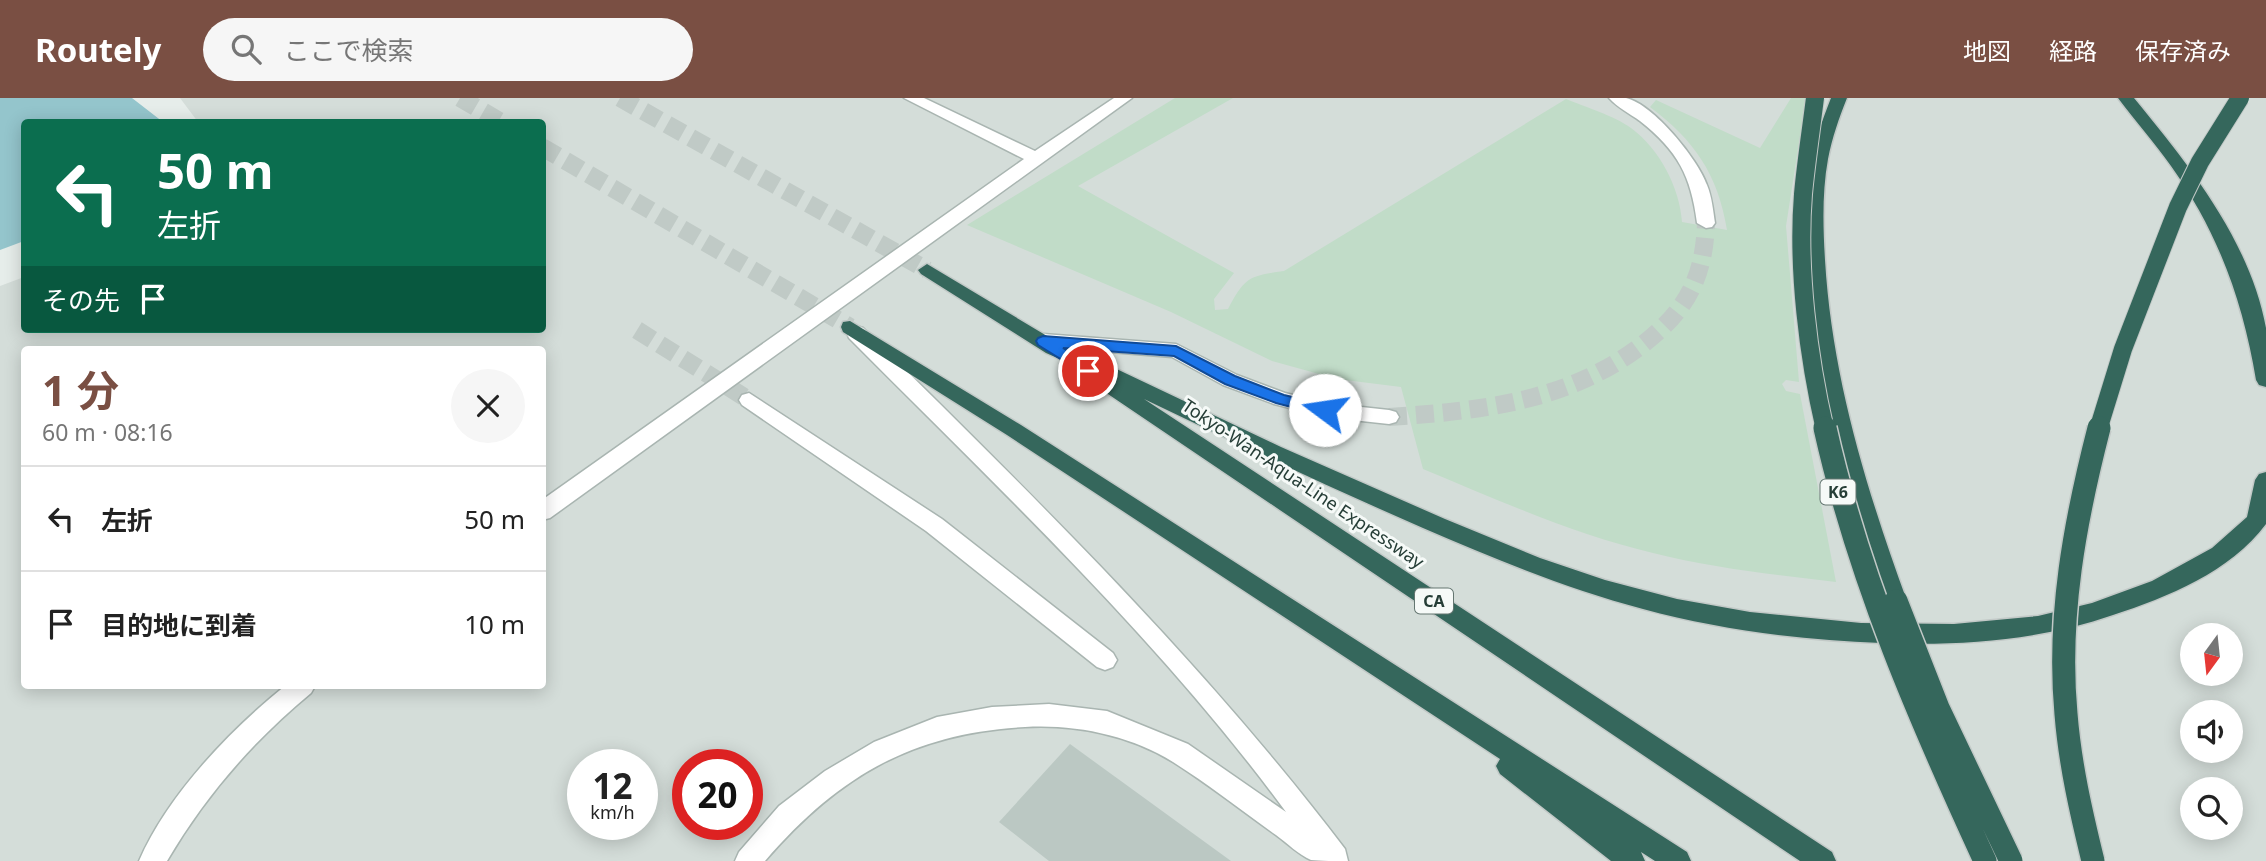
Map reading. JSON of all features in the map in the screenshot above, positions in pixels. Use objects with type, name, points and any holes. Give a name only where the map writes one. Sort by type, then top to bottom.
[{"type":"highway","name":"K6","points":[[1815,98],[1807,140],[1803,213],[1804,284],[1813,360],[1835,477],[1873,599],[1913,705],[1985,861]]},
{"type":"highway","points":[[1839,98],[1828,128],[1817,178],[1816,265],[1834,399],[1875,544],[1896,601],[1938,708],[2011,861]]},
{"type":"highway","points":[[2126,98],[2180,164],[2233,254],[2254,311],[2266,380]]},
{"type":"highway","points":[[2093,861],[2080,818],[2064,717],[2064,610],[2081,499],[2119,356],[2188,184],[2240,98]]},
{"type":"highway","name":"Tokyo-Wan-Aqua-Line Expressway","points":[[927,270],[1043,341],[1824,861]]},
{"type":"highway","points":[[850,327],[1678,861]]},
{"type":"highway","points":[[1043,341],[1324,476],[1531,564],[1607,590],[1688,610],[1771,625],[1849,634],[1941,635],[2028,627],[2091,614],[2156,590],[2211,560],[2261,516],[2266,480]]},
{"type":"highway","points":[[1391,675],[1632,861]]},
{"type":"street","points":[[912,98],[1036,158]]},
{"type":"street","points":[[546,509],[1036,158],[1124,98]]},
{"type":"street","points":[[1617,98],[1654,122],[1681,151],[1699,184],[1706,223]]},
{"type":"street","points":[[850,327],[1129,607],[1237,730],[1335,859]]},
{"type":"street","points":[[1043,341],[1176,351],[1230,380],[1281,399],[1325,410],[1389,417]]},
{"type":"street","points":[[749,400],[934,525],[1105,660]]},
{"type":"street","points":[[152,861],[177,817],[223,761],[276,708],[299,689]]},
{"type":"street","points":[[748,861],[788,815],[834,779],[883,750],[937,728],[992,718],[1049,715],[1107,722],[1179,752],[1335,859]]},
{"type":"shaded area","points":[[180,98],[2266,98],[2266,861],[0,861],[0,286],[21,278],[21,333],[546,333],[546,119],[196,119]]},
{"type":"green space","points":[[1175,98],[1233,98],[1078,186],[1234,273],[1214,299],[1215,310],[1228,309],[1239,290],[1249,280],[1284,271],[1566,99],[1617,120],[1631,128],[1651,147],[1673,183],[1682,222],[1727,230],[1717,192],[1702,160],[1679,132],[1650,107],[1656,100],[1760,148],[1791,98],[1806,98],[1786,226],[1799,382],[1786,380],[1782,384],[1786,391],[1800,394],[1836,582],[1721,567],[1653,553],[1594,536],[1508,504],[1423,469],[1401,387],[1337,379],[1272,361],[1171,312],[967,225]]},
{"type":"water","points":[[0,98],[132,98],[159,119],[21,119],[21,242],[0,250]]},
{"type":"building","points":[[1070,744],[1231,861],[1049,861],[999,822]]},
{"type":"tunnel","points":[[460,98],[496,119]]},
{"type":"tunnel","points":[[620,98],[927,270]]},
{"type":"tunnel","points":[[546,149],[850,327]]},
{"type":"tunnel","points":[[1389,417],[1489,407],[1522,400],[1584,379],[1614,364],[1642,345],[1681,306],[1690,292],[1701,261],[1706,223]]},
{"type":"tunnel","points":[[637,330],[749,400]]},
{"type":"route","points":[[1088,371],[1043,341],[1176,351],[1230,380],[1281,399],[1325,410]]}]
